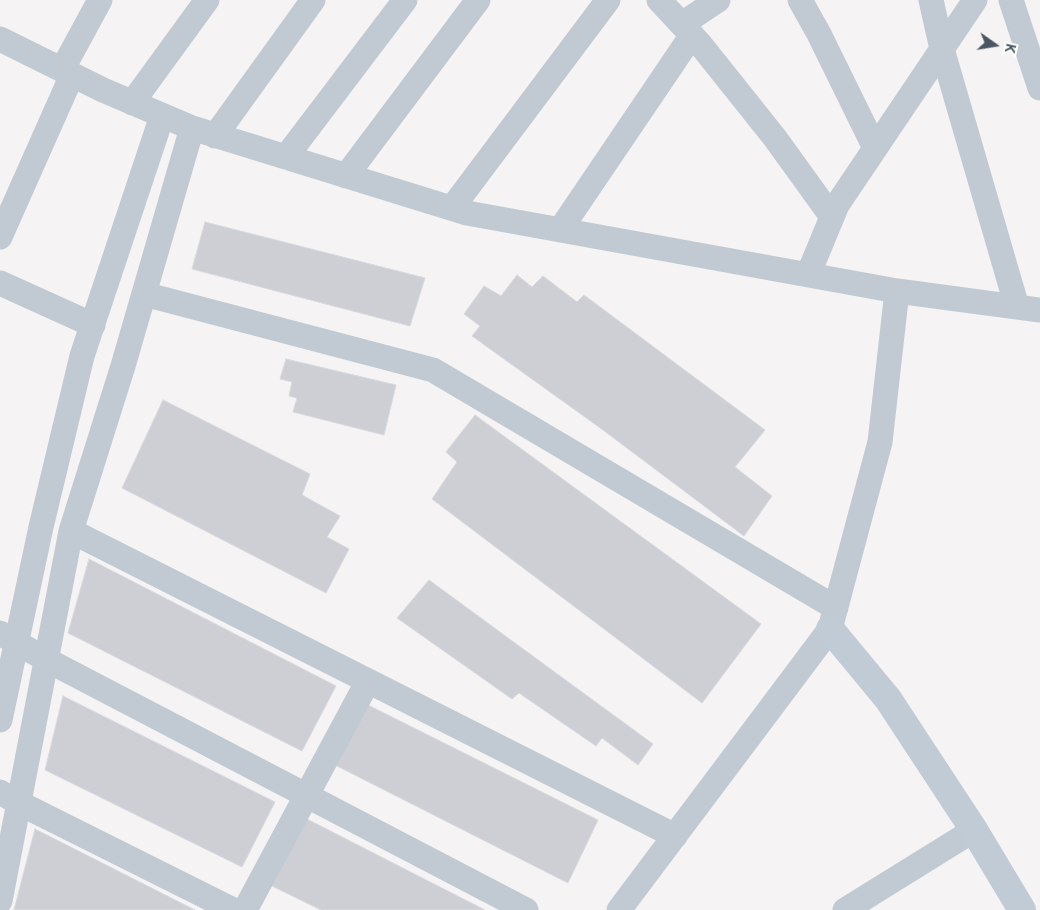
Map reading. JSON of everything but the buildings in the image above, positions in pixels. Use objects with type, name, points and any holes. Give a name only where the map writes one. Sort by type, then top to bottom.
[{"type":"main road","points":[[833,618],[974,830],[1022,910]]},
{"type":"street","points":[[0,237],[67,72],[100,0]]},
{"type":"street","points":[[132,102],[207,0]]},
{"type":"street","points":[[0,901],[10,797],[47,660],[71,532],[144,294],[203,132],[312,0]]},
{"type":"street","points":[[286,157],[405,0]]},
{"type":"street","points":[[346,176],[478,0]]},
{"type":"street","points":[[452,208],[608,0]]},
{"type":"street","points":[[660,0],[687,30],[774,138],[832,217]]},
{"type":"street","points":[[560,230],[687,30],[718,0]]},
{"type":"street","points":[[800,0],[819,34],[875,148]]},
{"type":"street","points":[[0,39],[162,116],[203,132],[468,213],[897,291],[1028,308],[942,48],[931,0]]},
{"type":"street","points":[[808,275],[837,205],[975,0]]},
{"type":"street","points":[[1011,0],[1040,88]]},
{"type":"street","points":[[0,720],[8,637],[43,517],[82,356],[162,116]]},
{"type":"street","points":[[0,283],[93,325]]},
{"type":"street","points":[[619,910],[833,618],[880,442],[897,291]]},
{"type":"street","points":[[144,294],[433,370],[833,618]]},
{"type":"street","points":[[71,532],[675,836]]},
{"type":"street","points":[[8,637],[47,660],[526,910]]},
{"type":"street","points":[[245,910],[368,681]]},
{"type":"street","points":[[10,797],[233,910]]},
{"type":"street","points":[[844,910],[974,830]]}]
